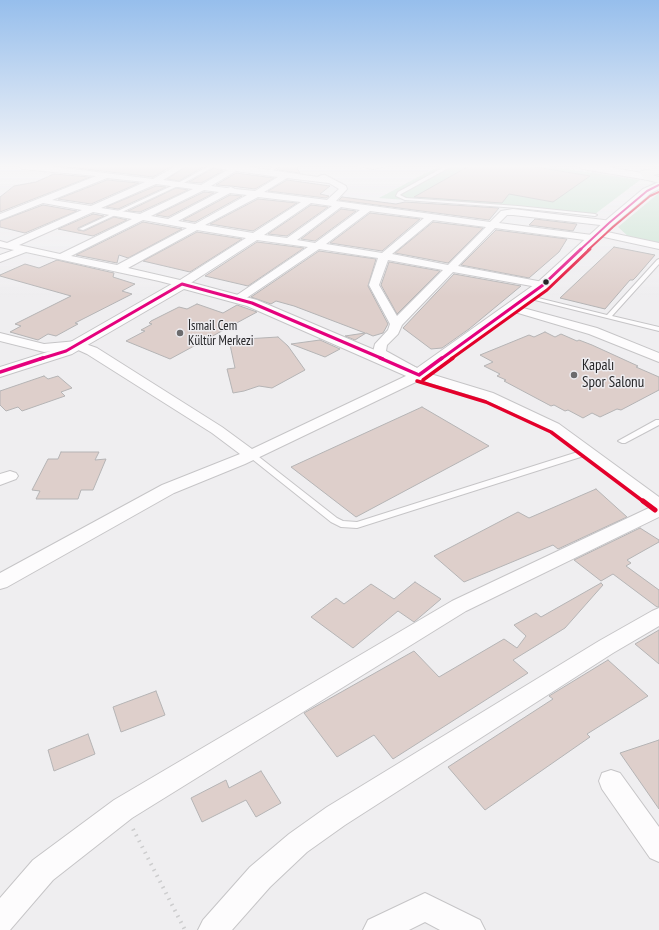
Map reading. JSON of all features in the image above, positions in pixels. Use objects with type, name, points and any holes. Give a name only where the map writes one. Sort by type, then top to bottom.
[{"type":"street","points":[[0,217],[21,209]]},
{"type":"street","points":[[4,245],[90,209]]},
{"type":"street","points":[[93,209],[288,242],[384,256],[543,285]]},
{"type":"street","points":[[61,256],[159,209]]},
{"type":"street","points":[[169,222],[193,209]]},
{"type":"street","points":[[118,269],[228,209]]},
{"type":"street","points":[[0,372],[66,352],[182,284],[252,236],[295,209]]},
{"type":"street","points":[[288,242],[333,209]]},
{"type":"street","points":[[238,300],[317,246],[366,209]]},
{"type":"street","points":[[378,209],[595,236],[659,246]]},
{"type":"street","points":[[0,582],[168,489],[251,455],[419,374],[543,285],[623,209]]},
{"type":"street","points":[[419,374],[384,357],[379,352],[381,344],[394,331],[396,324],[450,269],[491,224],[504,213],[510,212],[590,219],[609,223]]},
{"type":"street","points":[[396,324],[374,285],[384,256],[430,217]]},
{"type":"street","points":[[4,245],[118,269],[182,284],[252,303],[419,374],[488,396],[554,427],[659,505]]},
{"type":"street","points":[[0,259],[26,249]]},
{"type":"street","points":[[0,362],[44,348],[182,284]]},
{"type":"street","points":[[512,308],[593,331],[659,358]]},
{"type":"street","points":[[0,337],[44,348],[77,345],[92,351],[217,430],[251,455]]},
{"type":"street","points":[[0,920],[43,870],[123,809],[459,606],[659,510]]},
{"type":"street","points":[[213,930],[260,877],[298,843],[336,816],[606,647],[659,616]]},
{"type":"street","points":[[611,781],[659,849]]},
{"type":"street","points":[[378,930],[425,907],[470,930]]},
{"type":"lane","points":[[80,230],[126,209]]},
{"type":"lane","points":[[526,209],[595,215]]},
{"type":"lane","points":[[608,317],[659,261]]},
{"type":"lane","points":[[526,297],[659,329]]},
{"type":"lane","points":[[622,441],[659,422]]},
{"type":"lane","points":[[251,455],[334,520],[341,524],[357,525],[587,452]]},
{"type":"path","points":[[123,809],[185,930]]},
{"type":"green space","points":[[533,209],[601,209],[595,214]]},
{"type":"green space","points":[[639,209],[659,209],[659,244],[631,239],[618,227]]},
{"type":"building","points":[[31,209],[68,209],[77,211],[25,233],[0,227],[0,221]]},
{"type":"building","points":[[131,209],[146,209],[140,212],[128,211]]},
{"type":"building","points":[[168,209],[183,209],[168,217],[156,215]]},
{"type":"building","points":[[203,209],[218,209],[195,222],[183,220]]},
{"type":"building","points":[[238,209],[287,209],[253,231],[210,224]]},
{"type":"building","points":[[304,209],[325,209],[287,236],[268,234]]},
{"type":"building","points":[[340,209],[356,211],[315,241],[301,239]]},
{"type":"building","points":[[410,209],[498,209],[489,220]]},
{"type":"building","points":[[370,213],[420,219],[382,251],[330,243]]},
{"type":"building","points":[[93,214],[104,216],[78,228],[78,230],[84,231],[114,217],[127,220],[93,236],[58,229]]},
{"type":"building","points":[[535,219],[577,224],[573,231],[529,225]]},
{"type":"building","points":[[143,222],[182,229],[128,258],[119,255],[117,263],[76,255]]},
{"type":"building","points":[[433,222],[483,228],[448,263],[395,253]]},
{"type":"building","points":[[496,230],[567,239],[559,252],[529,278],[461,265]]},
{"type":"building","points":[[197,232],[242,239],[190,272],[143,261]]},
{"type":"building","points":[[257,242],[304,248],[248,286],[205,276]]},
{"type":"building","points":[[614,247],[655,255],[633,280],[630,280],[605,309],[560,298]]},
{"type":"building","points":[[319,251],[376,259],[368,286],[388,324],[383,333],[373,336],[366,333],[355,340],[345,336],[365,333],[294,306],[276,301],[271,304],[251,297]]},
{"type":"building","points":[[57,260],[114,273],[113,277],[135,284],[122,291],[132,294],[75,323],[78,324],[56,336],[48,334],[38,340],[10,332],[21,326],[15,324],[71,296],[0,275],[25,264],[39,268]]},
{"type":"building","points":[[389,262],[440,271],[397,314],[381,285]]},
{"type":"building","points":[[454,274],[521,286],[469,329],[442,348],[431,349],[403,328]]},
{"type":"building","name":"İsmail Cem Kültür Merkezi","points":[[197,304],[223,313],[237,305],[257,312],[170,359],[126,341],[145,331],[141,330],[152,324],[149,323],[151,321],[179,307],[187,309]]},
{"type":"building","name":"Kapalı Spor Salonu","points":[[545,332],[555,337],[561,334],[577,341],[579,340],[638,366],[636,367],[659,377],[659,390],[621,410],[617,409],[600,417],[592,413],[583,418],[568,410],[565,411],[554,405],[551,406],[504,381],[506,380],[497,376],[500,374],[484,366],[493,362],[480,355],[529,335],[534,337]]},
{"type":"building","points":[[278,337],[288,346],[305,370],[272,388],[259,386],[233,393],[227,369],[235,368],[229,340]]},
{"type":"building","points":[[320,340],[340,349],[325,357],[291,344]]},
{"type":"building","points":[[44,376],[48,379],[58,376],[72,388],[61,392],[65,396],[22,411],[18,407],[6,411],[0,405],[0,391]]},
{"type":"building","points":[[422,407],[489,446],[356,517],[291,467]]},
{"type":"building","points":[[61,452],[99,452],[95,460],[106,459],[93,490],[81,490],[78,499],[36,499],[40,491],[32,490],[48,459],[58,459]]},
{"type":"building","points":[[596,489],[627,517],[558,549],[553,545],[464,582],[434,556],[518,512],[529,518]]},
{"type":"building","points":[[640,528],[659,540],[659,542],[627,560],[631,563],[626,566],[659,590],[659,607],[613,574],[601,581],[574,560]]},
{"type":"building","points":[[415,582],[441,599],[414,622],[398,611],[353,648],[311,617],[336,598],[344,604],[371,584],[394,599]]},
{"type":"building","points":[[601,583],[603,585],[565,628],[513,660],[528,673],[393,759],[374,735],[337,757],[304,713],[414,651],[439,677],[504,639],[517,648],[526,636],[514,625],[536,613],[541,617]]},
{"type":"building","points":[[659,630],[659,664],[635,644]]},
{"type":"building","points":[[608,660],[648,696],[587,734],[590,737],[485,810],[448,767],[553,699],[549,696]]},
{"type":"building","points":[[156,691],[165,715],[121,732],[113,707]]},
{"type":"building","points":[[88,734],[95,754],[54,771],[48,750]]},
{"type":"building","points":[[659,740],[659,809],[620,753]]},
{"type":"building","points":[[261,771],[281,803],[256,817],[246,800],[202,822],[191,798],[226,780],[229,788]]},
{"type":"transit line","points":[[0,372],[66,351],[182,284],[252,303],[419,375],[543,285],[625,209]]},
{"type":"transit line","points":[[423,380],[547,290],[613,227],[634,209]]},
{"type":"transit line","points":[[417,381],[486,402],[551,432],[655,510]]},
{"type":"place","name":"İsmail Cem Kültür Merkezi","points":[[180,333]]},
{"type":"place","name":"Kapalı Spor Salonu","points":[[574,375]]}]
